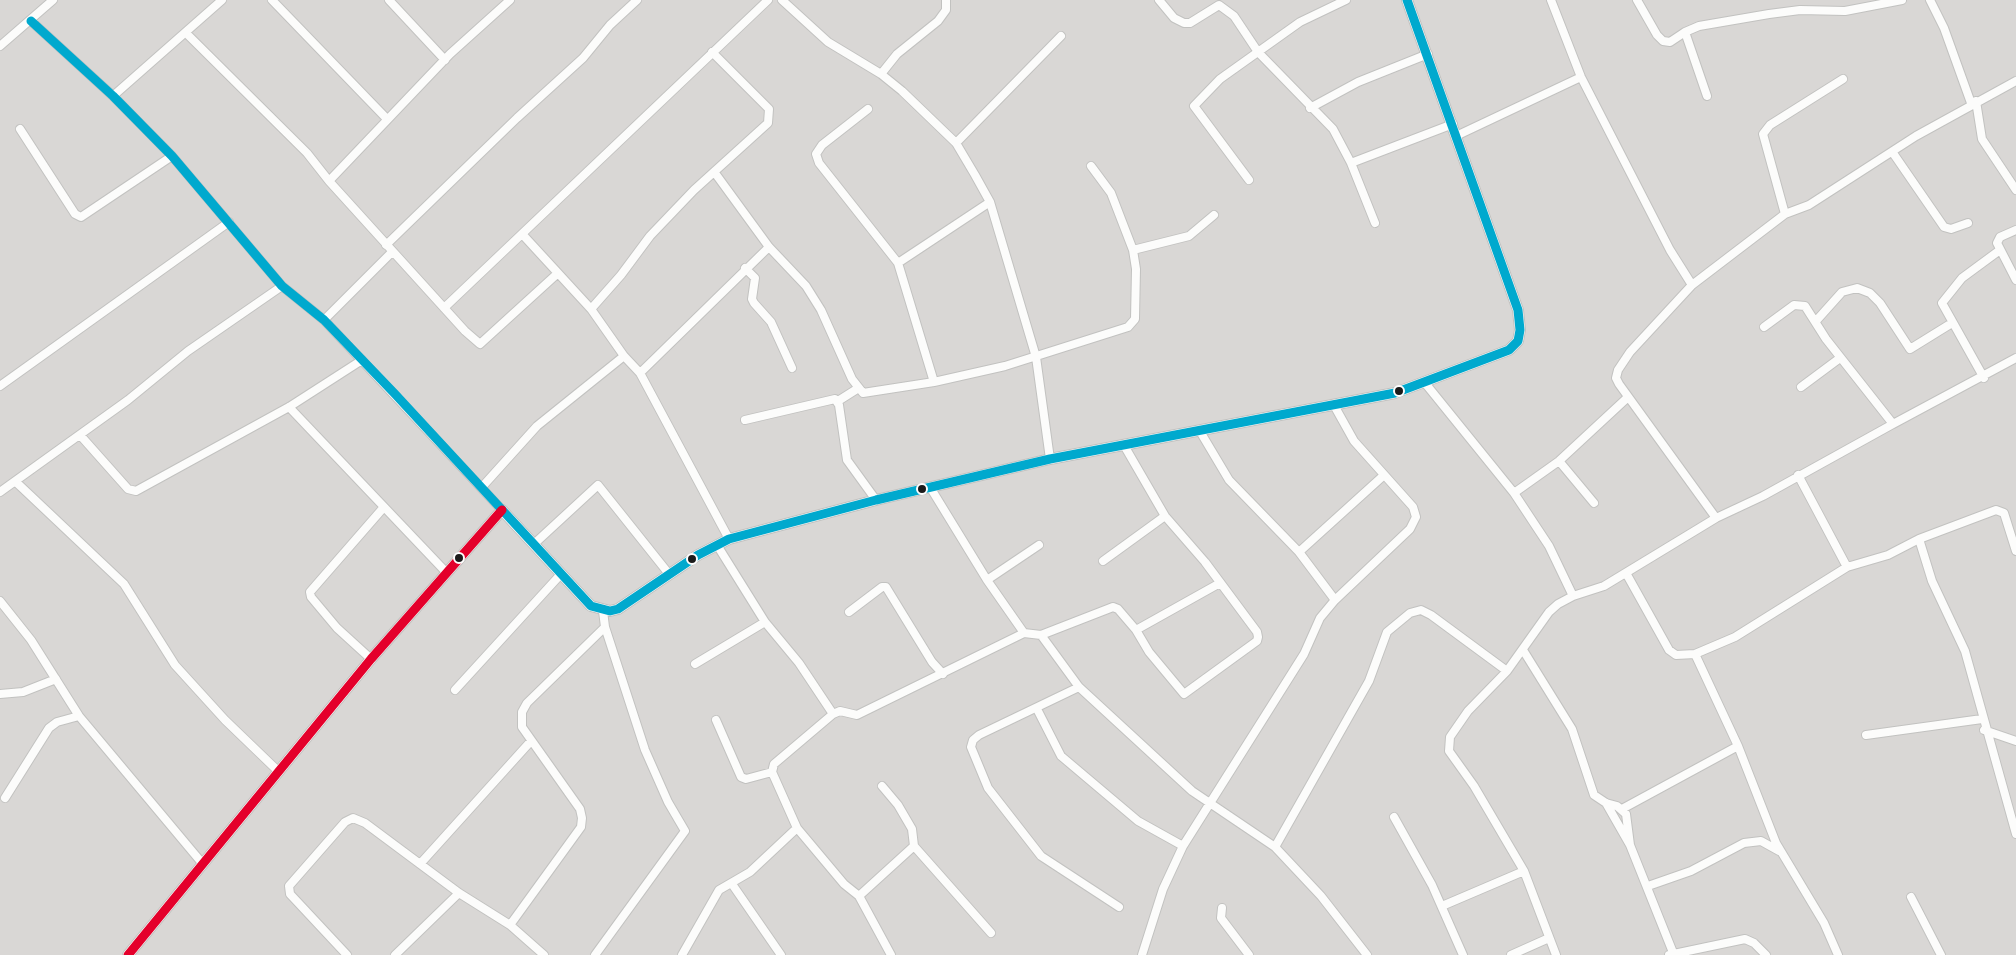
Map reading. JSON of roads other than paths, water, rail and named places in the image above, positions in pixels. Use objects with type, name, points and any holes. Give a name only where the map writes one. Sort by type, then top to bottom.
[{"type":"street","points":[[0,46],[53,0]]},
{"type":"street","points":[[113,96],[222,0]]},
{"type":"street","points":[[272,0],[387,119]]},
{"type":"street","points":[[389,0],[445,60]]},
{"type":"street","points":[[329,181],[445,60],[510,0]]},
{"type":"street","points":[[324,320],[389,248],[517,118],[584,58],[610,25],[637,0]]},
{"type":"street","points":[[444,308],[768,0]]},
{"type":"street","points":[[782,0],[828,42],[881,74],[956,143],[990,202],[1036,357],[1050,459]]},
{"type":"street","points":[[881,74],[897,54],[938,21],[945,10],[946,0]]},
{"type":"street","points":[[1159,0],[1174,18],[1190,24],[1219,5],[1227,9],[1258,52],[1310,108],[1329,123],[1351,163],[1375,223]]},
{"type":"street","points":[[1249,180],[1194,106],[1220,79],[1300,22],[1346,0]]},
{"type":"street","points":[[31,21],[113,96],[172,156],[282,286],[324,320],[591,606],[603,610],[618,609],[669,574],[729,539],[876,500],[1050,459],[1201,433],[1395,393],[1509,350],[1518,341],[1520,330],[1518,310],[1407,0]]},
{"type":"street","points":[[1551,0],[1581,77],[1670,250],[1692,285]]},
{"type":"street","points":[[1637,0],[1657,35],[1663,41],[1670,42],[1699,26],[1800,10],[1845,11],[1902,0]]},
{"type":"street","points":[[1800,10],[1802,0]]},
{"type":"street","points":[[1930,0],[1974,102],[1982,139],[2016,190]]},
{"type":"street","points":[[1685,32],[1707,96]]},
{"type":"street","points":[[186,33],[307,153],[389,248],[480,344],[558,273]]},
{"type":"street","points":[[956,143],[1061,36]]},
{"type":"street","points":[[591,309],[621,275],[650,236],[694,190],[768,123],[769,109],[712,52]]},
{"type":"street","points":[[1310,108],[1358,82],[1428,54]]},
{"type":"street","points":[[1456,136],[1581,77]]},
{"type":"street","points":[[1785,214],[1763,134],[1770,125],[1843,79]]},
{"type":"street","points":[[1716,518],[1627,398],[1616,378],[1618,370],[1630,352],[1692,285],[1785,214],[1809,205],[1974,102],[2016,81]]},
{"type":"street","points":[[868,109],[822,145],[816,154],[819,163],[898,263],[934,382]]},
{"type":"street","points":[[1351,163],[1453,124]]},
{"type":"street","points":[[20,129],[75,214],[81,217],[172,156]]},
{"type":"street","points":[[1893,153],[1944,227],[1951,229],[1968,223]]},
{"type":"street","points":[[714,172],[769,246],[806,286],[821,310],[857,389],[863,393],[934,382],[1036,357],[1128,327],[1134,319],[1136,269],[1133,250],[1112,193],[1091,166]]},
{"type":"street","points":[[898,263],[990,202]]},
{"type":"street","points":[[1133,250],[1189,236],[1214,215]]},
{"type":"street","points":[[0,386],[229,222]]},
{"type":"street","points":[[2016,230],[1998,239],[1996,243],[2016,280]]},
{"type":"street","points":[[523,235],[591,309],[624,356],[640,373],[729,539]]},
{"type":"street","points":[[640,373],[769,246]]},
{"type":"street","points":[[1984,378],[1943,308],[1944,298],[1962,278],[2000,250]]},
{"type":"street","points":[[745,268],[755,278],[754,303],[771,322],[792,368]]},
{"type":"street","points":[[0,492],[128,400],[188,351],[282,286]]},
{"type":"street","points":[[1816,321],[1842,292],[1857,288],[1870,293],[1881,303],[1910,349],[1952,323]]},
{"type":"street","points":[[1764,327],[1794,305],[1805,306],[1840,358],[1893,424]]},
{"type":"street","points":[[482,487],[537,426],[624,356]]},
{"type":"street","points":[[1801,387],[1840,358]]},
{"type":"street","points":[[1556,955],[1524,871],[1474,786],[1449,751],[1450,737],[1468,711],[1507,671],[1549,612],[1573,596],[1595,589],[1626,573],[1716,518],[1763,496],[1893,424],[1984,378],[2016,358]]},
{"type":"street","points":[[80,435],[128,489],[135,491],[289,407],[362,360]]},
{"type":"street","points":[[1425,383],[1514,493],[1549,546],[1573,596]]},
{"type":"street","points":[[745,420],[835,399],[838,401],[857,389]]},
{"type":"street","points":[[1514,493],[1559,460],[1627,398]]},
{"type":"street","points":[[838,401],[848,460],[876,500]]},
{"type":"street","points":[[289,407],[445,571]]},
{"type":"street","points":[[1142,955],[1163,889],[1183,846],[1304,654],[1320,618],[1335,600],[1410,529],[1416,517],[1413,507],[1354,441],[1335,407]]},
{"type":"street","points":[[1201,433],[1229,480],[1299,552],[1335,600]]},
{"type":"street","points":[[891,955],[859,896],[844,884],[796,828],[772,772],[774,764],[833,714],[840,711],[856,715],[1024,633],[1041,635],[1113,607],[1118,609],[1136,630],[1149,652],[1179,691],[1184,694],[1257,640],[1257,632],[1165,516],[1125,447]]},
{"type":"street","points":[[1559,460],[1594,503]]},
{"type":"street","points":[[1798,475],[1847,567]]},
{"type":"street","points":[[1299,552],[1383,476]]},
{"type":"street","points":[[16,482],[124,584],[181,672],[278,771]]},
{"type":"street","points":[[534,544],[598,486],[669,574]]},
{"type":"street","points":[[930,487],[987,579],[1024,633]]},
{"type":"street","points":[[370,659],[337,628],[311,597],[310,592],[384,507]]},
{"type":"street","points":[[128,955],[370,659],[445,571],[502,510]]},
{"type":"street","points":[[1626,573],[1669,650],[1677,655],[1695,654],[1753,627],[1847,567],[1887,555],[1919,539],[2000,510],[2005,516],[2016,551]]},
{"type":"street","points":[[1103,561],[1165,516]]},
{"type":"street","points":[[1919,539],[1932,581],[1965,651],[1984,730],[2016,834]]},
{"type":"street","points":[[717,545],[765,622],[799,663],[833,714]]},
{"type":"street","points":[[987,579],[1039,545]]},
{"type":"street","points":[[455,690],[561,574]]},
{"type":"street","points":[[1136,630],[1220,583]]},
{"type":"street","points":[[849,612],[882,587],[886,587],[932,662],[943,674]]},
{"type":"street","points":[[0,601],[31,640],[79,716],[202,862]]},
{"type":"street","points":[[595,955],[686,831],[668,802],[645,750],[605,627],[603,610]]},
{"type":"street","points":[[1275,847],[1369,681],[1387,632],[1410,614],[1421,610],[1431,615],[1507,671]]},
{"type":"street","points":[[695,664],[765,622]]},
{"type":"street","points":[[510,925],[581,827],[582,818],[579,809],[522,727],[522,712],[527,703],[605,627]]},
{"type":"street","points":[[1041,635],[1079,687],[1192,791],[1275,847],[1321,896],[1367,955]]},
{"type":"street","points":[[1523,650],[1572,729],[1591,789],[1606,803],[1630,845],[1648,886],[1672,954],[1745,939],[1754,943],[1766,955]]},
{"type":"street","points":[[1695,654],[1738,746],[1783,856],[1824,922],[1838,955]]},
{"type":"street","points":[[0,694],[23,692],[56,679]]},
{"type":"street","points":[[1079,687],[979,735],[973,740],[971,747],[988,788],[1041,856],[1119,907]]},
{"type":"street","points":[[1037,709],[1061,756],[1138,821],[1183,846]]},
{"type":"street","points":[[5,798],[49,728],[57,722],[79,716]]},
{"type":"street","points":[[1866,735],[1982,719]]},
{"type":"street","points":[[716,720],[741,777],[746,779],[772,772]]},
{"type":"street","points":[[1984,730],[2016,741]]},
{"type":"street","points":[[420,864],[531,741]]},
{"type":"street","points":[[1622,809],[1738,746]]},
{"type":"street","points":[[882,786],[898,805],[912,829],[914,846],[991,933]]},
{"type":"street","points":[[1606,803],[1622,809],[1628,821],[1630,845]]},
{"type":"street","points":[[1394,817],[1442,906],[1463,955]]},
{"type":"street","points":[[347,955],[290,894],[289,886],[345,822],[353,818],[365,823],[459,893],[510,925],[540,954]]},
{"type":"street","points":[[682,955],[719,890],[750,872],[796,828]]},
{"type":"street","points":[[1648,886],[1691,872],[1744,843],[1761,841],[1783,856]]},
{"type":"street","points":[[859,896],[914,846]]},
{"type":"street","points":[[1442,906],[1524,871]]},
{"type":"street","points":[[732,884],[781,955]]},
{"type":"street","points":[[395,955],[459,893]]},
{"type":"street","points":[[1911,897],[1941,955]]},
{"type":"street","points":[[1222,908],[1221,918],[1250,955]]},
{"type":"street","points":[[1511,955],[1549,938]]}]
